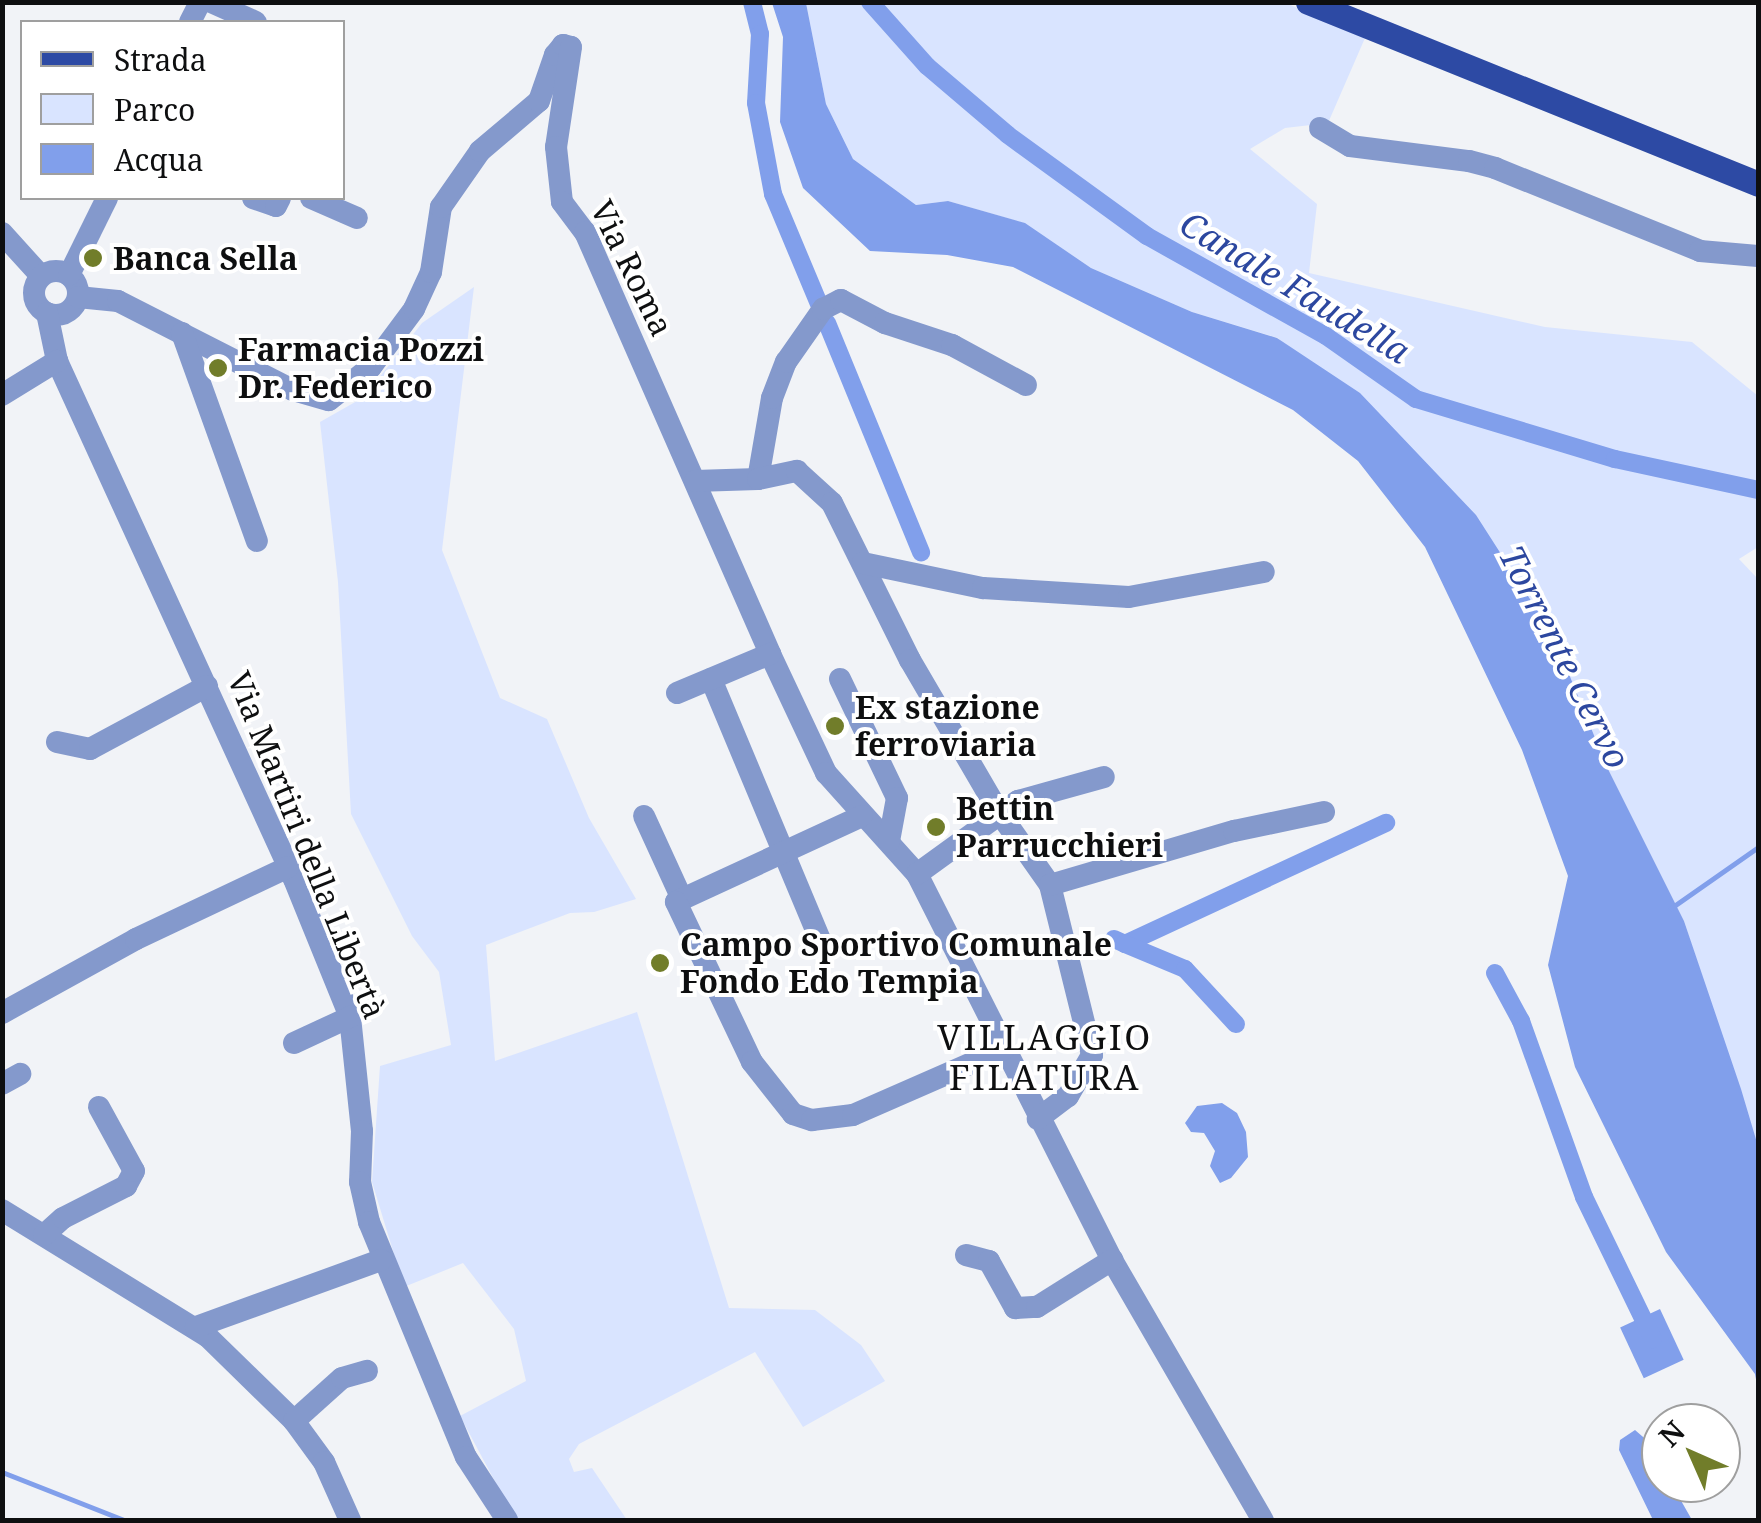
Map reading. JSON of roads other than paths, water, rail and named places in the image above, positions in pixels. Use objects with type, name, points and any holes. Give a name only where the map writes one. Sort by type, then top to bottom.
[{"type":"main road","points":[[1308,2],[1758,184]]},
{"type":"street","points":[[210,2],[251,20]]},
{"type":"street","name":"Via Roma","points":[[78,297],[118,300],[314,399],[330,400],[348,390],[372,367],[425,291],[441,207],[452,190],[480,151],[539,101],[563,45],[571,47],[573,54],[556,147],[562,202],[585,232],[770,654],[826,773],[917,874],[1112,1260],[1264,1520]]},
{"type":"street","points":[[1320,128],[1350,146],[1470,161],[1700,250],[1758,256]]},
{"type":"street","points":[[70,274],[106,200]]},
{"type":"street","points":[[316,200],[357,218]]},
{"type":"street","points":[[2,233],[40,276]]},
{"type":"street","points":[[55,270],[70,274],[78,297],[70,310],[47,314],[34,296],[40,276],[55,270]]},
{"type":"street","points":[[758,479],[779,378],[797,343],[824,309],[841,300],[885,323],[952,345],[1026,384]]},
{"type":"street","name":"Via Martiri della Libertà","points":[[47,314],[57,362],[207,686],[350,1017],[362,1131],[360,1182],[381,1260],[466,1457],[508,1520]]},
{"type":"street","points":[[182,333],[257,541]]},
{"type":"street","points":[[2,395],[57,362]]},
{"type":"street","points":[[695,481],[758,479],[797,472],[832,502],[910,660],[1000,814],[1050,885],[1092,1055],[1068,1096],[1038,1119]]},
{"type":"street","points":[[863,563],[983,588],[1112,596],[1264,572]]},
{"type":"street","points":[[676,693],[770,654]]},
{"type":"street","points":[[711,678],[821,942]]},
{"type":"street","points":[[840,679],[897,798],[889,841]]},
{"type":"street","points":[[57,742],[90,749],[207,686]]},
{"type":"street","points":[[917,874],[1000,814],[1050,790],[1104,777]]},
{"type":"street","points":[[1050,885],[1234,831],[1324,812]]},
{"type":"street","points":[[644,816],[682,899]]},
{"type":"street","points":[[862,816],[676,902],[752,1062],[793,1114],[812,1120],[853,1116],[1004,1050]]},
{"type":"street","points":[[2,1013],[136,939],[288,868]]},
{"type":"street","points":[[294,1043],[350,1017]]},
{"type":"street","points":[[44,1235],[63,1218],[126,1186],[134,1172],[99,1107]]},
{"type":"street","points":[[2,1210],[196,1327],[294,1422],[324,1462],[350,1520]]},
{"type":"street","points":[[966,1255],[989,1261],[1015,1308],[1037,1307],[1112,1260]]},
{"type":"street","points":[[196,1327],[381,1260]]},
{"type":"street","points":[[294,1422],[342,1378],[367,1371]]},
{"type":"water","points":[[772,3],[806,3],[826,104],[853,159],[916,205],[948,201],[1025,223],[1091,268],[1192,312],[1277,338],[1360,393],[1476,515],[1553,635],[1607,767],[1684,921],[1741,1089],[1758,1146],[1758,1390],[1755,1374],[1666,1252],[1575,1067],[1548,965],[1568,876],[1522,750],[1425,547],[1358,461],[1293,410],[1013,267],[947,255],[870,251],[803,188],[780,122],[783,37]]},
{"type":"water","points":[[1222,1103],[1237,1113],[1246,1132],[1248,1157],[1231,1178],[1220,1183],[1210,1166],[1215,1151],[1204,1133],[1191,1132],[1185,1123],[1197,1106]]},
{"type":"water","points":[[1660,1309],[1684,1360],[1644,1378],[1620,1328]]},
{"type":"water","points":[[1635,1430],[1641,1435],[1641,1495],[1619,1450],[1620,1440]]},
{"type":"water","points":[[1645,1503],[1682,1503],[1692,1520],[1653,1520]]},
{"type":"waterway","points":[[752,2],[760,34],[756,103],[773,194],[819,304]]},
{"type":"waterway","name":"Canale Faudella","points":[[870,2],[927,66],[1008,135],[1147,236],[1326,336],[1416,399],[1615,459],[1758,490]]},
{"type":"waterway","points":[[827,323],[921,552]]},
{"type":"waterway","points":[[1114,939],[1125,944],[1386,823]]},
{"type":"waterway","points":[[1671,908],[1758,847]]},
{"type":"waterway","points":[[1125,944],[1185,969],[1236,1024]]},
{"type":"waterway","points":[[1495,973],[1521,1021],[1584,1197],[1653,1339]]},
{"type":"waterway","points":[[2,1472],[124,1520]]},
{"type":"place","name":"Banca Sella","points":[[93,258]]},
{"type":"place","name":"Farmacia Pozzi Dr. Federico","points":[[218,368]]},
{"type":"place","name":"Ex stazione ferroviaria","points":[[835,726]]},
{"type":"place","name":"Bettin Parrucchieri","points":[[936,827]]},
{"type":"place","name":"Campo Sportivo Comunale Fondo Edo Tempia","points":[[660,963]]},
{"type":"district","name":"VILLAGGIO FILATURA","points":[[1045,1057]]},
{"type":"water label","name":"Torrente Cervo","points":[[1565,657]]}]
